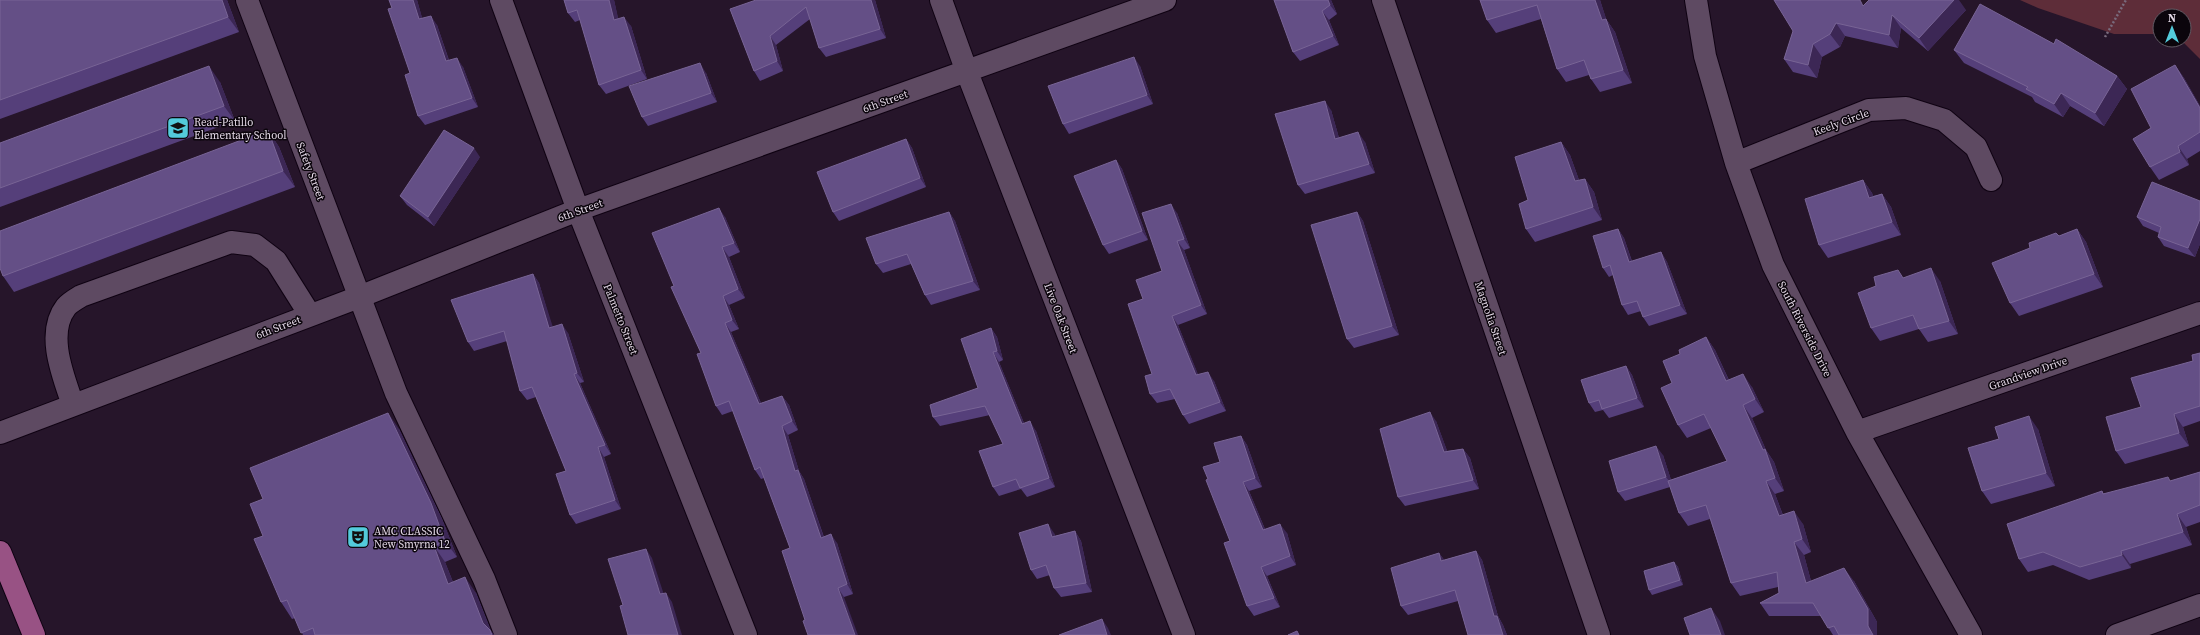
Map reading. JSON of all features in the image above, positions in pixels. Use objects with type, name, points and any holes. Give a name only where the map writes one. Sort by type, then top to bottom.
[{"type":"main road","points":[[0,552],[34,635]]},
{"type":"street","name":"Safety Street","points":[[247,0],[396,393],[484,579],[506,635]]},
{"type":"street","name":"Palmetto Street","points":[[501,0],[578,210],[746,635]]},
{"type":"street","name":"Live Oak Street","points":[[941,0],[967,72],[1184,635]]},
{"type":"street","name":"6th Street","points":[[0,433],[359,297],[578,210],[1165,0]]},
{"type":"street","name":"Magnolia Street","points":[[1383,0],[1599,635]]},
{"type":"street","name":"South Riverside Drive","points":[[1696,0],[1705,56],[1736,163],[1773,265],[1857,432],[1971,635]]},
{"type":"street","name":"Keely Circle","points":[[1736,163],[1869,110],[1906,108],[1944,120],[1976,147],[1991,180]]},
{"type":"street","points":[[73,405],[57,357],[58,322],[66,307],[81,296],[231,242],[255,245],[276,261],[310,315]]},
{"type":"street","name":"Grandview Drive","points":[[1857,432],[2200,313]]},
{"type":"street","points":[[2117,635],[2200,605]]},
{"type":"path","points":[[2106,37],[2126,0]]},
{"type":"shaded area","points":[[2020,0],[2200,0],[2200,59],[2189,48],[2192,48],[2192,8],[2152,8],[2152,34],[2114,34],[2038,8]]},
{"type":"building","points":[[0,0],[222,0],[228,17],[0,100]]},
{"type":"building","points":[[389,0],[413,0],[419,19],[431,16],[446,61],[457,58],[472,98],[418,116],[405,75],[410,73],[388,9],[392,8]]},
{"type":"building","points":[[564,0],[609,0],[614,20],[624,17],[641,70],[599,85],[577,10],[568,13]]},
{"type":"building","points":[[756,0],[871,0],[880,29],[819,48],[806,7],[770,36],[777,61],[754,71],[730,9]]},
{"type":"building","points":[[1274,0],[1328,0],[1330,5],[1322,11],[1333,36],[1293,52]]},
{"type":"building","points":[[1480,0],[1595,0],[1602,20],[1606,19],[1623,70],[1591,79],[1584,60],[1557,69],[1537,5],[1487,20]]},
{"type":"building","points":[[1774,0],[1860,0],[1863,6],[1869,0],[1954,0],[1919,38],[1892,15],[1889,35],[1836,23],[1830,34],[1813,44],[1808,65],[1784,59],[1793,31]]},
{"type":"building","points":[[1980,4],[2054,44],[2056,39],[2117,76],[2095,113],[2061,93],[2054,104],[2026,89],[2028,87],[1954,50]]},
{"type":"building","points":[[1134,57],[1147,95],[1063,124],[1048,86]]},
{"type":"building","points":[[700,63],[711,93],[642,117],[629,86]]},
{"type":"building","points":[[2175,65],[2200,108],[2200,132],[2178,146],[2180,152],[2150,167],[2133,139],[2151,128],[2131,89]]},
{"type":"building","points":[[209,66],[224,106],[0,188],[0,143]]},
{"type":"building","points":[[1325,101],[1335,139],[1358,132],[1369,164],[1298,185],[1275,114]]},
{"type":"building","points":[[268,130],[283,171],[3,276],[0,268],[0,231]]},
{"type":"building","points":[[444,130],[474,148],[428,217],[400,196]]},
{"type":"building","points":[[906,139],[920,178],[833,212],[817,172]]},
{"type":"building","points":[[1561,142],[1575,181],[1585,179],[1593,207],[1526,229],[1519,204],[1528,200],[1515,157]]},
{"type":"building","points":[[1116,160],[1142,231],[1103,245],[1074,176]]},
{"type":"building","points":[[1863,180],[1869,198],[1882,194],[1892,222],[1819,245],[1805,199]]},
{"type":"building","points":[[2152,182],[2200,201],[2200,219],[2188,248],[2158,237],[2161,227],[2137,217]]},
{"type":"building","points":[[1171,204],[1184,239],[1177,241],[1201,305],[1172,316],[1196,375],[1208,372],[1220,402],[1183,415],[1170,389],[1150,394],[1145,376],[1152,374],[1128,304],[1143,299],[1136,280],[1162,271],[1142,213]]},
{"type":"building","points":[[719,208],[734,243],[722,247],[738,289],[723,296],[732,320],[725,323],[759,404],[782,396],[792,421],[782,426],[795,471],[798,470],[821,538],[831,534],[847,584],[838,588],[855,635],[808,635],[803,621],[805,620],[782,551],[790,548],[760,467],[755,470],[729,401],[716,406],[697,354],[701,353],[671,287],[674,286],[652,233]]},
{"type":"building","points":[[949,212],[973,281],[925,295],[907,254],[876,264],[866,238]]},
{"type":"building","points":[[1357,212],[1392,326],[1347,339],[1311,225]]},
{"type":"building","points":[[1618,229],[1629,262],[1661,252],[1680,305],[1643,317],[1637,301],[1622,305],[1610,265],[1603,268],[1593,236]]},
{"type":"building","points":[[2077,229],[2094,274],[2010,303],[1992,263],[2030,248],[2029,243],[2056,233],[2059,236]]},
{"type":"building","points":[[1931,268],[1949,321],[1919,329],[1913,315],[1871,328],[1858,293],[1876,286],[1874,277],[1898,270],[1903,278]]},
{"type":"building","points":[[533,274],[549,328],[562,324],[577,373],[574,374],[605,445],[598,447],[615,500],[570,515],[556,474],[566,471],[532,387],[520,391],[504,331],[468,342],[451,300]]},
{"type":"building","points":[[991,328],[997,351],[993,352],[1022,424],[1030,421],[1049,478],[1020,488],[1016,479],[993,487],[979,451],[1003,444],[985,406],[933,417],[930,405],[978,388],[961,339]]},
{"type":"building","points":[[1706,337],[1726,381],[1743,374],[1755,399],[1743,405],[1763,450],[1765,449],[1775,478],[1766,481],[1779,516],[1794,511],[1802,539],[1794,542],[1806,583],[1844,568],[1868,609],[1868,626],[1873,635],[1839,635],[1834,626],[1828,628],[1813,603],[1760,603],[1779,593],[1777,572],[1731,583],[1706,505],[1679,513],[1668,481],[1727,461],[1704,414],[1678,425],[1661,388],[1672,383],[1663,361],[1680,354],[1679,350]]},
{"type":"building","points":[[2200,353],[2200,406],[2174,414],[2179,433],[2116,451],[2106,417],[2141,407],[2131,378],[2193,361],[2192,355]]},
{"type":"building","points":[[1626,366],[1637,398],[1602,409],[1599,400],[1589,403],[1581,380]]},
{"type":"building","points":[[1430,412],[1444,452],[1463,449],[1473,480],[1398,497],[1380,429]]},
{"type":"building","name":"AMC CLASSIC New Smyrna 12","points":[[388,413],[431,503],[445,541],[434,546],[448,584],[465,577],[483,623],[490,630],[492,635],[315,635],[313,628],[301,633],[287,600],[281,602],[254,539],[263,536],[250,504],[263,499],[250,468]]},
{"type":"building","points":[[2029,416],[2046,473],[1982,491],[1968,448],[1999,439],[1995,427]]},
{"type":"building","points":[[1241,436],[1255,478],[1243,482],[1263,530],[1280,524],[1290,556],[1261,567],[1274,598],[1247,606],[1224,543],[1230,541],[1206,480],[1208,479],[1203,467],[1220,462],[1214,443]]},
{"type":"building","points":[[1656,446],[1666,477],[1618,492],[1609,461]]},
{"type":"building","points":[[2200,472],[2200,505],[2177,514],[2183,532],[2121,551],[2122,555],[2080,567],[2043,552],[2019,559],[2007,524],[2102,491],[2103,494],[2168,477],[2170,481]]},
{"type":"building","points":[[1048,524],[1052,537],[1075,531],[1086,583],[1054,588],[1046,565],[1031,570],[1019,533]]},
{"type":"building","points":[[646,549],[660,594],[666,593],[678,635],[628,635],[620,606],[623,605],[608,559]]},
{"type":"building","points":[[1476,551],[1494,616],[1497,616],[1503,635],[1468,635],[1455,590],[1401,606],[1391,568],[1439,553],[1441,561]]},
{"type":"building","points":[[1674,562],[1680,580],[1649,590],[1644,571]]},
{"type":"building","points":[[1711,608],[1721,635],[1690,635],[1684,618]]},
{"type":"building","points":[[1102,619],[1107,635],[1059,635]]},
{"type":"building","points":[[1297,631],[1299,635],[1288,635]]},
{"type":"place","name":"Read-Patillo Elementary School","points":[[178,128]]},
{"type":"place","name":"AMC CLASSIC New Smyrna 12","points":[[358,537]]}]
